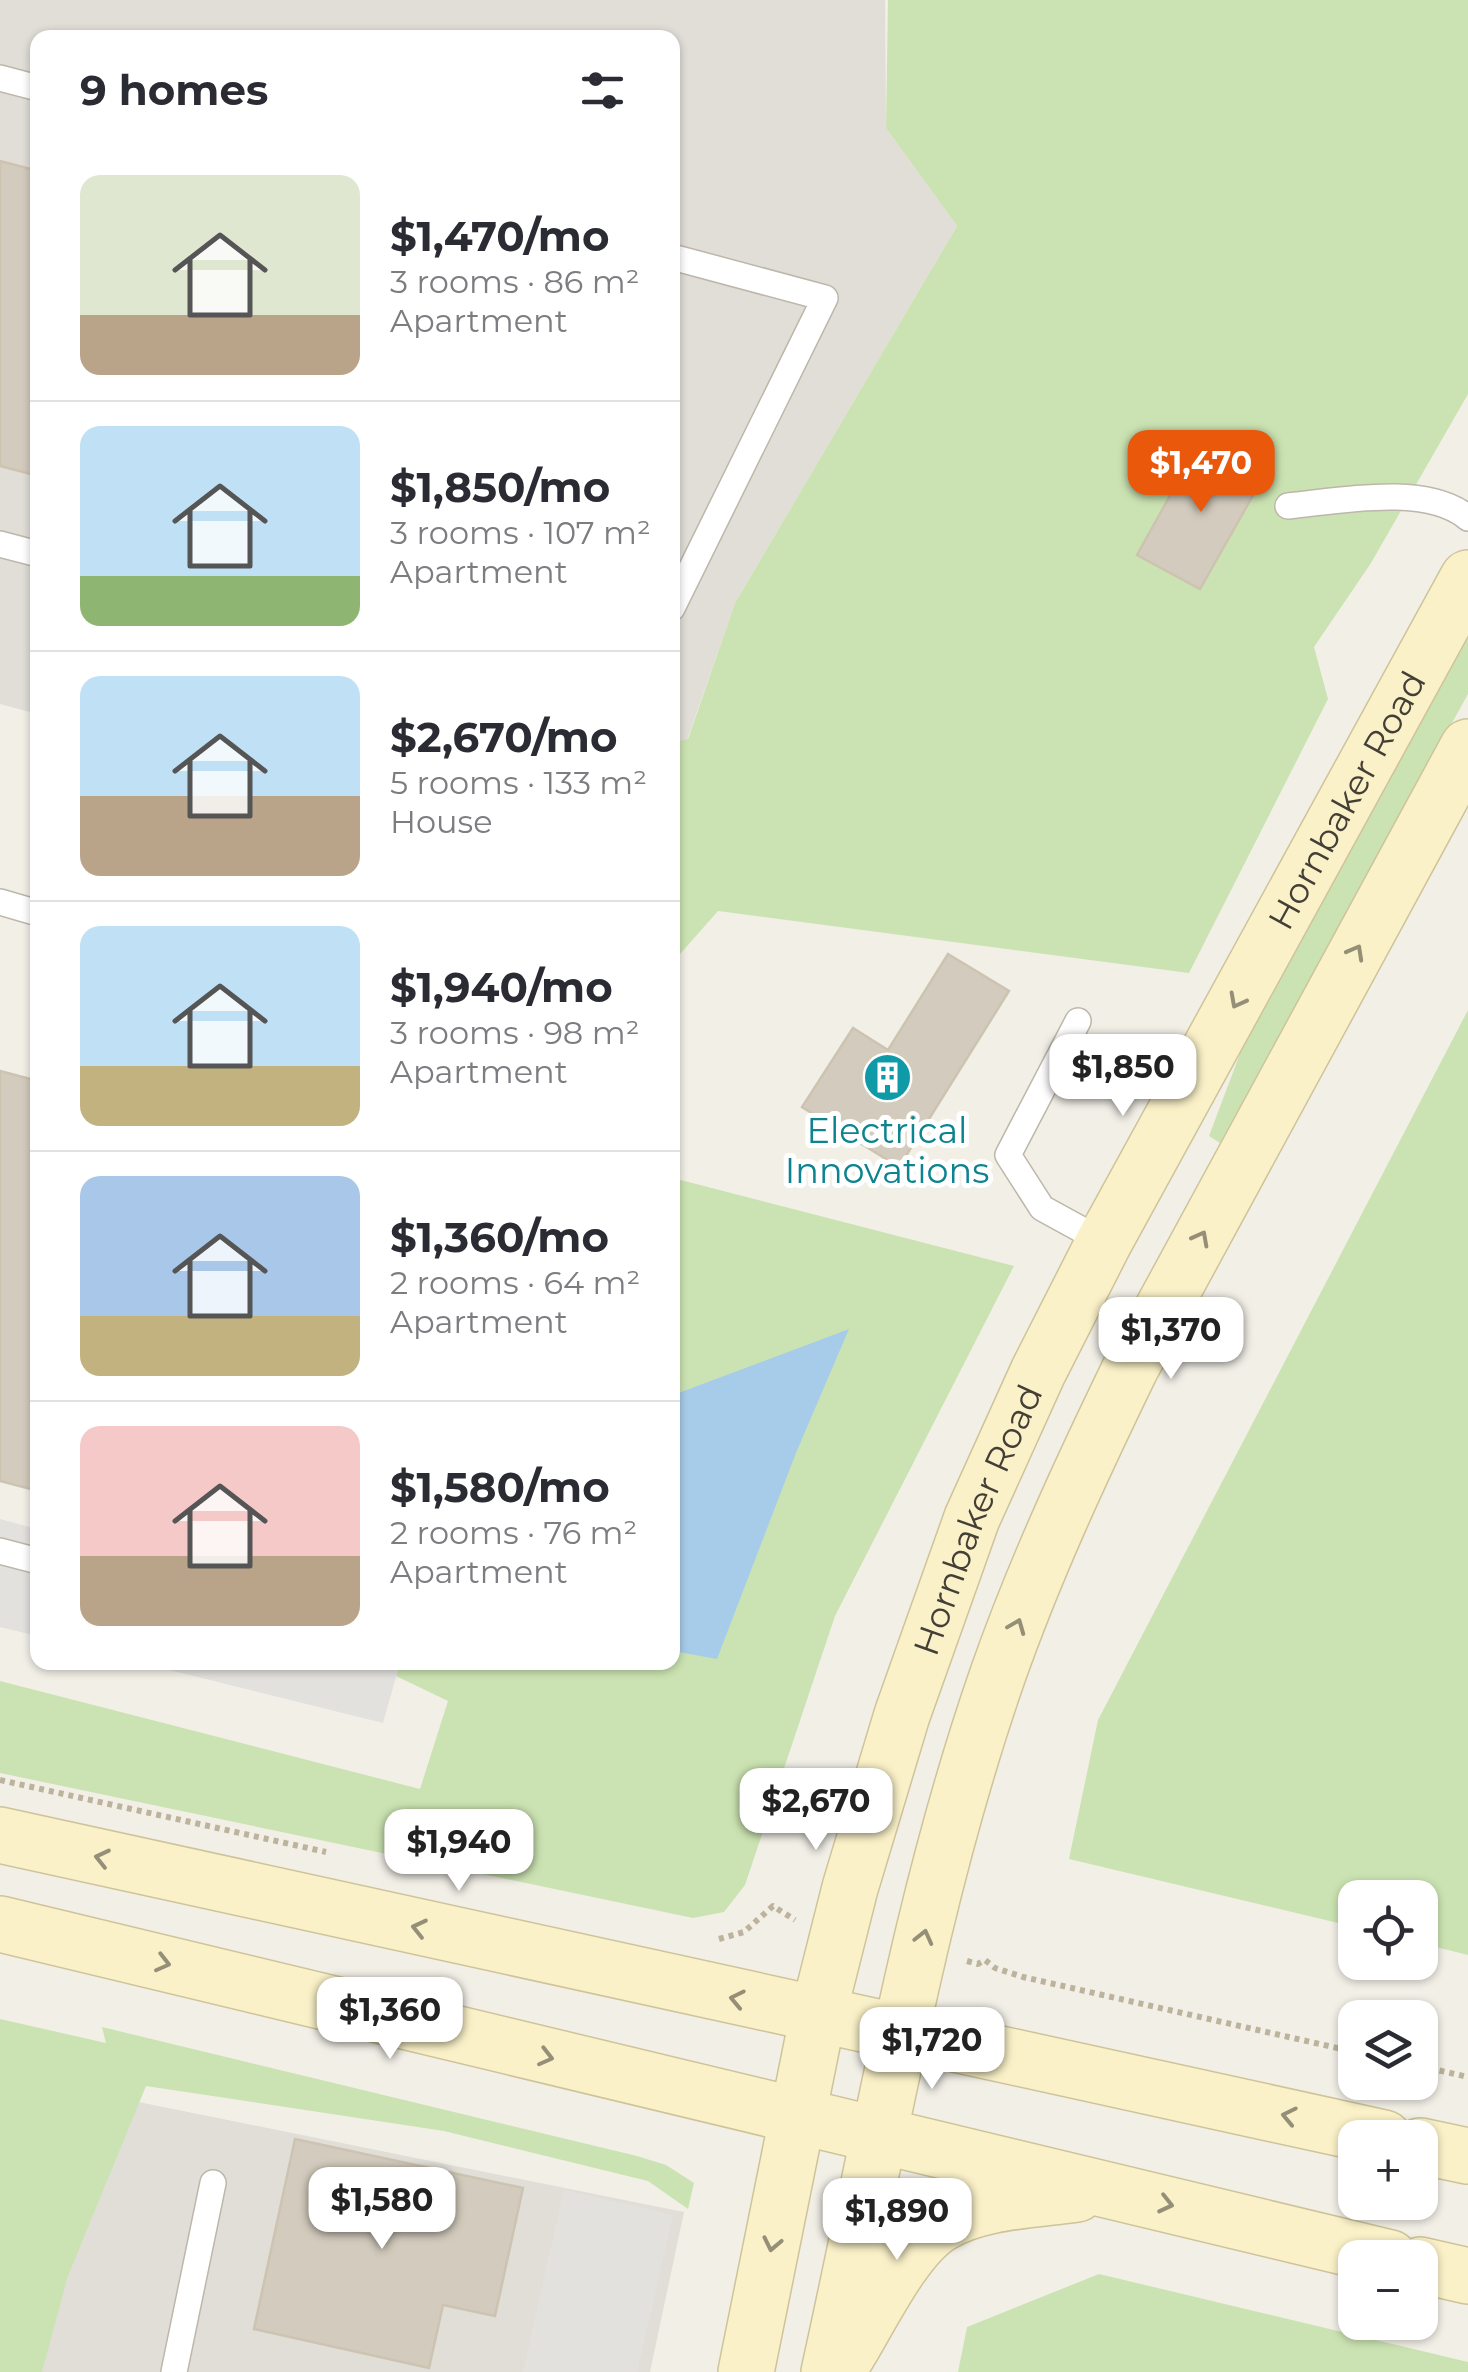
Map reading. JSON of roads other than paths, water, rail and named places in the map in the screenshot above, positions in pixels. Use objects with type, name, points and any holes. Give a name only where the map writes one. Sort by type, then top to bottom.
[{"type":"main road","name":"Hornbaker Road","points":[[746,2372],[818,2015],[850,1888],[902,1714],[972,1518],[1038,1372],[1104,1242],[1468,578]]},
{"type":"main road","points":[[829,2372],[901,2032],[941,1867],[998,1674],[1084,1466],[1130,1369],[1468,747]]},
{"type":"main road","points":[[0,1835],[1338,2128]]},
{"type":"main road","points":[[0,1924],[1338,2246]]},
{"type":"main road","points":[[1438,2150],[1468,2156]]},
{"type":"main road","points":[[837,2372],[910,2257],[944,2223],[1012,2203],[1106,2190]]},
{"type":"main road","points":[[1438,2268],[1468,2276]]},
{"type":"lane","points":[[0,78],[30,86]]},
{"type":"lane","points":[[680,259],[825,298],[680,592]]},
{"type":"lane","points":[[1288,506],[1391,496],[1458,510],[1468,518]]},
{"type":"lane","points":[[0,544],[30,552]]},
{"type":"lane","points":[[0,902],[30,911]]},
{"type":"lane","points":[[1078,1021],[1008,1155],[1042,1208],[1104,1242]]},
{"type":"lane","points":[[0,1551],[30,1559]]},
{"type":"lane","points":[[174,2372],[213,2183]]},
{"type":"water","points":[[849,1329],[796,1453],[717,1659],[680,1652],[680,1392]]},
{"type":"place","name":"Electrical Innovations","points":[[887,1078]]}]
